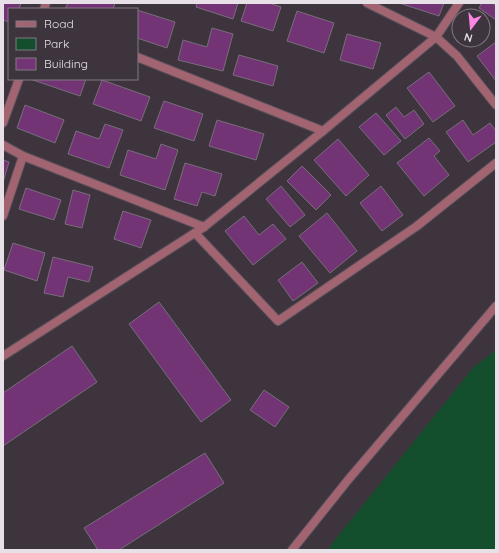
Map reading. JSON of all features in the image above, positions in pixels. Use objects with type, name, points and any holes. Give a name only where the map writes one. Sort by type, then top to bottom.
[{"type":"street","points":[[367,3],[436,37],[457,56],[496,105]]},
{"type":"street","points":[[3,356],[204,227],[436,37],[459,3]]},
{"type":"street","points":[[138,57],[323,130]]},
{"type":"street","points":[[3,123],[19,80]]},
{"type":"street","points":[[3,145],[23,156],[204,227]]},
{"type":"street","points":[[3,216],[23,156]]},
{"type":"street","points":[[195,233],[278,321],[417,226],[496,163]]},
{"type":"street","points":[[292,550],[348,480],[496,306]]},
{"type":"green space","points":[[496,350],[496,550],[327,550],[473,368]]},
{"type":"building","points":[[3,3],[21,3],[19,8],[8,8],[8,22],[3,20]]},
{"type":"building","points":[[68,3],[115,3],[113,8],[66,8]]},
{"type":"building","points":[[197,3],[238,3],[233,19],[196,7]]},
{"type":"building","points":[[247,3],[269,3],[281,7],[273,31],[241,21]]},
{"type":"building","points":[[399,3],[444,3],[439,16]]},
{"type":"building","points":[[482,3],[492,3],[496,6],[496,20],[491,16],[491,8],[479,8]]},
{"type":"building","points":[[138,10],[175,22],[167,48],[138,38]]},
{"type":"building","points":[[297,11],[334,23],[324,53],[287,41]]},
{"type":"building","points":[[212,28],[233,34],[223,71],[178,60],[183,40],[207,47]]},
{"type":"building","points":[[347,34],[381,43],[373,69],[340,60]]},
{"type":"building","points":[[496,42],[496,81],[477,56],[488,48],[491,48],[491,46]]},
{"type":"building","points":[[239,55],[278,66],[273,86],[233,75]]},
{"type":"building","points":[[429,72],[455,106],[433,122],[407,88]]},
{"type":"building","points":[[33,80],[86,80],[80,96]]},
{"type":"building","points":[[102,80],[150,97],[141,121],[93,104]]},
{"type":"building","points":[[164,101],[203,114],[194,141],[154,128]]},
{"type":"building","points":[[25,105],[64,120],[55,143],[17,128]]},
{"type":"building","points":[[396,107],[404,117],[414,110],[424,124],[405,139],[386,115]]},
{"type":"building","points":[[376,113],[401,141],[384,155],[359,127]]},
{"type":"building","points":[[217,120],[264,134],[256,160],[209,146]]},
{"type":"building","points":[[463,120],[473,135],[490,123],[496,131],[496,142],[468,162],[446,132]]},
{"type":"building","points":[[105,124],[123,130],[109,168],[68,154],[76,131],[99,139]]},
{"type":"building","points":[[429,138],[440,151],[434,156],[449,175],[424,196],[397,163]]},
{"type":"building","points":[[338,139],[369,175],[346,196],[314,160]]},
{"type":"building","points":[[161,144],[178,150],[165,190],[120,175],[128,150],[156,159]]},
{"type":"building","points":[[3,160],[9,162],[3,182]]},
{"type":"building","points":[[185,163],[222,174],[215,196],[202,192],[197,206],[174,199]]},
{"type":"building","points":[[302,166],[331,195],[316,210],[287,181]]},
{"type":"building","points":[[281,186],[305,215],[290,227],[266,199]]},
{"type":"building","points":[[381,186],[403,215],[382,231],[360,203]]},
{"type":"building","points":[[26,188],[61,200],[54,220],[19,209]]},
{"type":"building","points":[[73,190],[90,195],[82,228],[65,224]]},
{"type":"building","points":[[123,211],[151,220],[141,248],[114,239]]},
{"type":"building","points":[[327,213],[357,251],[330,273],[299,236]]},
{"type":"building","points":[[244,216],[259,235],[273,224],[286,239],[253,265],[225,231]]},
{"type":"building","points":[[13,243],[45,253],[37,281],[4,270]]},
{"type":"building","points":[[53,257],[93,267],[89,282],[68,277],[63,297],[44,293]]},
{"type":"building","points":[[302,262],[318,283],[293,301],[278,280]]},
{"type":"building","points":[[159,302],[231,400],[201,422],[129,324]]},
{"type":"building","points":[[72,346],[97,382],[3,446],[3,393]]},
{"type":"building","points":[[264,390],[289,407],[275,427],[250,410]]},
{"type":"building","points":[[205,453],[224,483],[119,550],[98,550],[84,528]]}]
